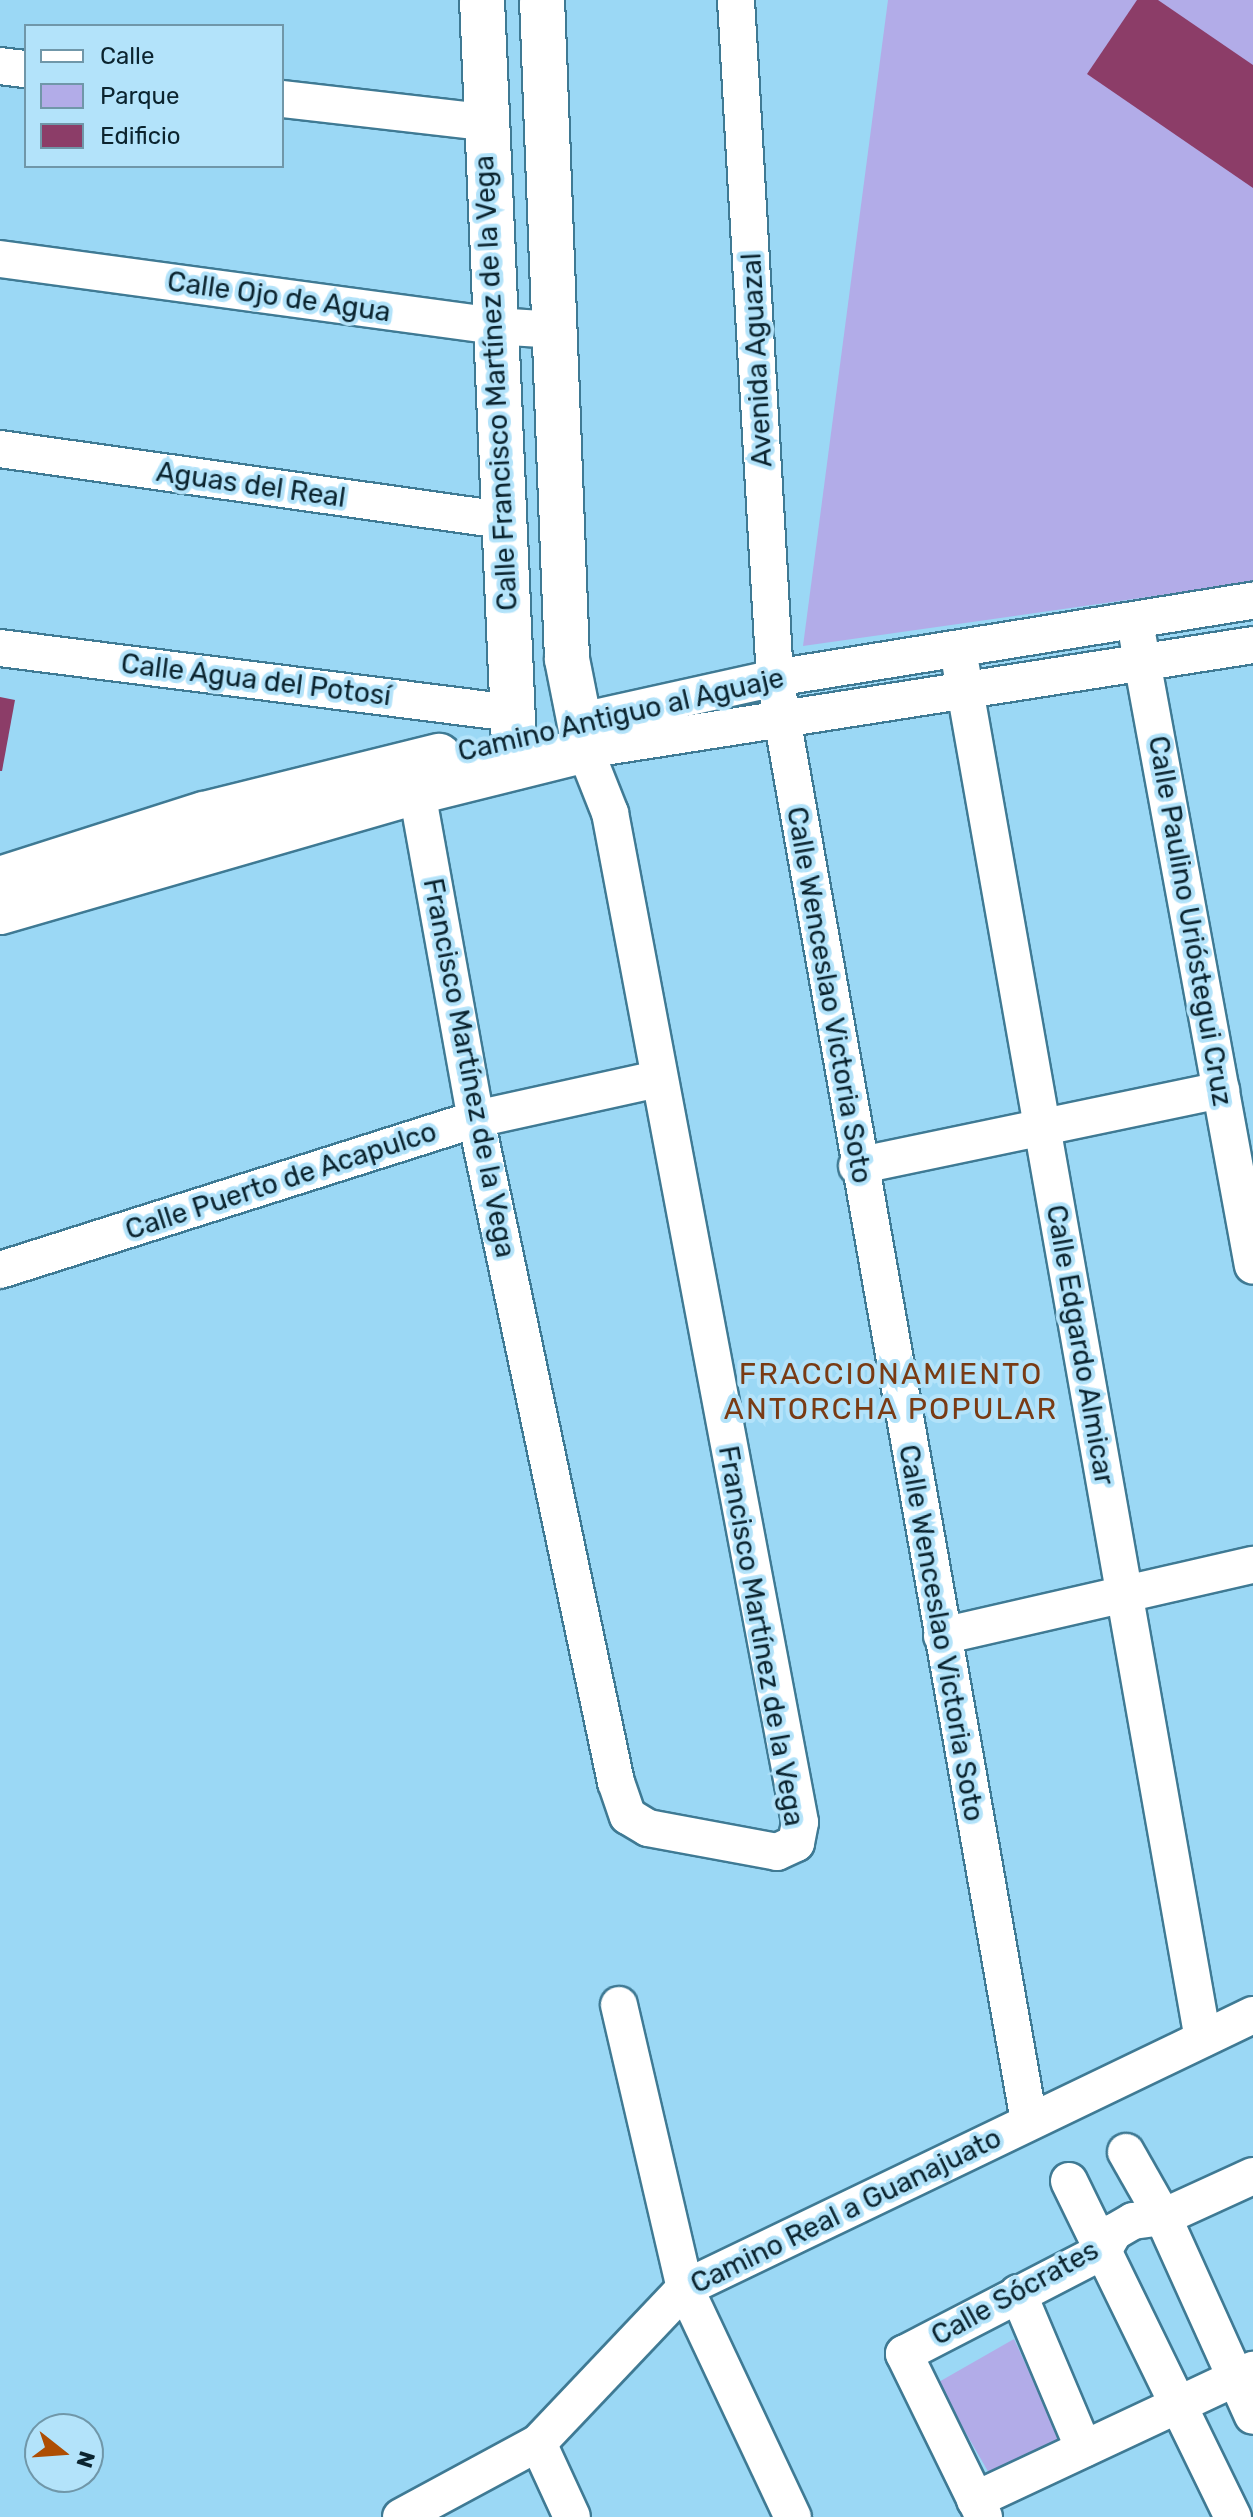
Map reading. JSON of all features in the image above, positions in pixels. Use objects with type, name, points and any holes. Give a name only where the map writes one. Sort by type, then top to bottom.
[{"type":"street","name":"Calle Francisco Martínez de la Vega","points":[[482,0],[484,122],[513,739]]},
{"type":"street","name":"Calle Francisco Martínez de la Vega","points":[[542,0],[558,330],[567,659],[581,736]]},
{"type":"street","name":"Avenida Aguazal","points":[[736,0],[775,678],[782,720]]},
{"type":"street","points":[[0,66],[24,69]]},
{"type":"street","points":[[284,99],[484,122]]},
{"type":"street","name":"Calle Ojo de Agua","points":[[0,259],[493,326],[558,330]]},
{"type":"street","name":"Aguas del Real","points":[[0,449],[502,520]]},
{"type":"street","name":"Camino Antiguo al Aguaje","points":[[581,736],[775,678],[1253,601]]},
{"type":"street","name":"Calle Paulino Urióstegui Cruz","points":[[1135,622],[1253,1266]]},
{"type":"street","name":"Camino Antiguo al Aguaje","points":[[0,879],[204,814],[513,739],[782,720],[1253,645]]},
{"type":"street","name":"Calle Agua del Potosí","points":[[0,648],[513,739]]},
{"type":"street","name":"Calle Edgardo Almicar","points":[[958,650],[1203,2039]]},
{"type":"street","name":"Calle Wenceslao Victoria Soto","points":[[782,720],[857,1166],[1029,2121]]},
{"type":"street","name":"Francisco Martínez de la Vega","points":[[417,792],[476,1119],[616,1782],[628,1816],[648,1828],[777,1852],[796,1843],[800,1822],[610,813],[581,736]]},
{"type":"street","name":"Camino Antiguo al Aguaje","points":[[0,912],[417,792],[513,739]]},
{"type":"street","name":"Calle Puerto de Acapulco","points":[[0,1270],[476,1119],[658,1079]]},
{"type":"street","points":[[857,1166],[1221,1090]]},
{"type":"street","points":[[942,1636],[1253,1565]]},
{"type":"street","points":[[619,2005],[685,2288],[793,2517]]},
{"type":"street","name":"Camino Real a Guanajuato","points":[[401,2517],[538,2443],[685,2288],[1253,2015]]},
{"type":"street","points":[[1126,2152],[1244,2375],[1253,2416]]},
{"type":"street","name":"Calle Sócrates","points":[[980,2508],[904,2354],[1103,2251],[1114,2232],[1133,2221],[1163,2217],[1253,2176]]},
{"type":"street","points":[[1069,2181],[1233,2517]]},
{"type":"street","points":[[1018,2293],[1084,2449]]},
{"type":"street","points":[[980,2508],[1084,2449],[1244,2375]]},
{"type":"street","points":[[538,2443],[572,2517]]},
{"type":"green space","points":[[888,0],[1253,0],[1253,582],[803,646]]},
{"type":"green space","points":[[1014,2339],[1065,2450],[997,2487],[937,2383]]},
{"type":"building","points":[[1137,0],[1158,0],[1253,65],[1253,188],[1087,74]]},
{"type":"building","points":[[0,697],[15,700],[2,771],[0,771]]},
{"type":"district","name":"FRACCIONAMIENTO ANTORCHA POPULAR","points":[[891,1391]]}]
